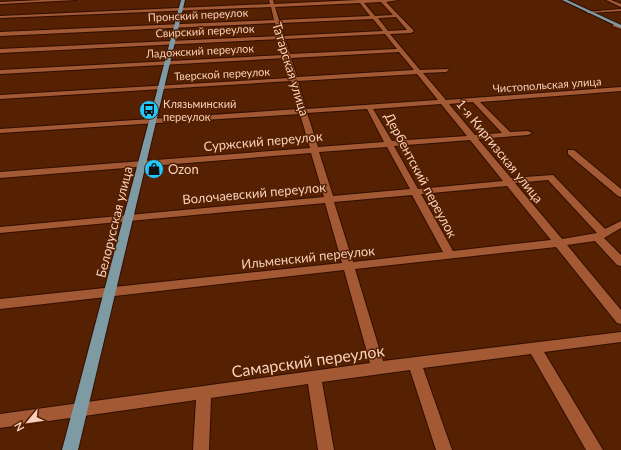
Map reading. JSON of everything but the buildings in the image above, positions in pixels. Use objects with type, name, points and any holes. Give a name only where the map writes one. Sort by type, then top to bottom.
[{"type":"main road","points":[[564,0],[621,27]]},
{"type":"main road","name":"Белорусская улица","points":[[70,450],[182,5]]},
{"type":"main road","points":[[600,17],[614,25]]},
{"type":"street","points":[[0,3],[74,0]]},
{"type":"street","points":[[383,0],[397,16]]},
{"type":"street","points":[[0,17],[182,5],[396,0]]},
{"type":"street","points":[[608,0],[621,6]]},
{"type":"street","name":"1-я Киргизская улица","points":[[361,1],[621,319]]},
{"type":"street","name":"Татарская улица","points":[[272,3],[378,368]]},
{"type":"street","points":[[588,12],[621,10]]},
{"type":"street","name":"Пронский переулок","points":[[0,34],[397,16]]},
{"type":"street","name":"Свирский переулок","points":[[0,51],[411,31],[397,16]]},
{"type":"street","points":[[614,25],[621,27]]},
{"type":"street","name":"Ладожский переулок","points":[[0,72],[401,50]]},
{"type":"street","name":"Тверской переулок","points":[[0,97],[446,70]]},
{"type":"street","name":"Чистопольская улица","points":[[475,100],[621,89]]},
{"type":"street","points":[[0,131],[475,100],[508,135]]},
{"type":"street","name":"Дербентский переулок","points":[[369,107],[450,255]]},
{"type":"street","name":"Суржский переулок","points":[[0,176],[528,133]]},
{"type":"street","points":[[571,152],[621,194]]},
{"type":"street","name":"Волочаевский переулок","points":[[0,230],[415,192],[550,177],[600,236]]},
{"type":"street","name":"Ильменский переулок","points":[[0,304],[559,243],[600,236],[620,227]]},
{"type":"street","points":[[600,236],[621,262]]},
{"type":"street","name":"Самарский переулок","points":[[0,421],[414,363],[621,337]]},
{"type":"street","points":[[534,348],[595,450]]},
{"type":"street","points":[[414,363],[444,450]]},
{"type":"street","points":[[314,377],[326,450]]},
{"type":"street","points":[[201,450],[204,392]]},
{"type":"place","name":"Клязьминский переулок","points":[[149,110]]},
{"type":"place","name":"Ozon","points":[[154,169]]}]
